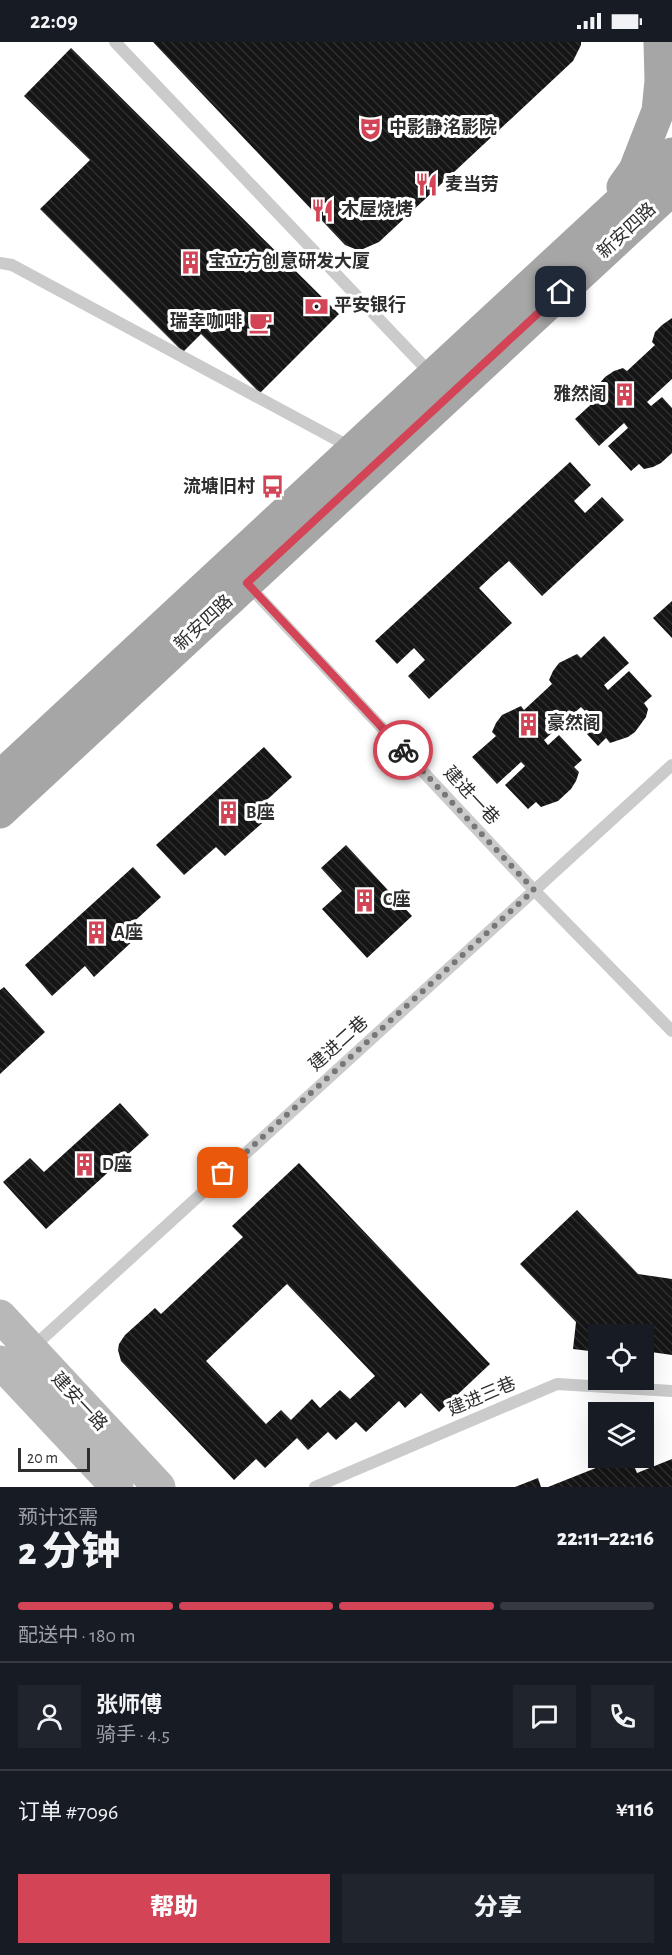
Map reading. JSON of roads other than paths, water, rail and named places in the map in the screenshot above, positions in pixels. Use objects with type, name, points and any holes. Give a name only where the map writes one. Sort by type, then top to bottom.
[{"type":"main road","points":[[605,234],[635,170],[658,111],[661,70],[660,42]]},
{"type":"main road","name":"新安四路","points":[[0,812],[247,583],[605,234],[672,154]]},
{"type":"main road","name":"新安四路","points":[[0,777],[433,376],[605,234],[672,189]]},
{"type":"main road","points":[[605,234],[672,211]]},
{"type":"main road","name":"建安一路","points":[[0,1316],[159,1487]]},
{"type":"main road","name":"建安一路","points":[[0,1362],[117,1487]]},
{"type":"lane","points":[[115,42],[433,376]]},
{"type":"lane","points":[[0,263],[12,265],[354,449]]},
{"type":"lane","name":"建进一巷","points":[[247,583],[534,890],[672,1031]]},
{"type":"lane","name":"建进二巷","points":[[30,1349],[672,765]]},
{"type":"lane","name":"建进三巷","points":[[315,1487],[558,1384],[672,1391]]},
{"type":"place","name":"中影静洺影院","points":[[371,128]]},
{"type":"place","name":"麦当劳","points":[[427,185]]},
{"type":"place","name":"木屋烧烤","points":[[323,210]]},
{"type":"place","name":"宝立方创意研发大厦","points":[[190,262]]},
{"type":"place","name":"平安银行","points":[[316,306]]},
{"type":"place","name":"瑞幸咖啡","points":[[260,322]]},
{"type":"place","name":"雅然阁","points":[[625,395]]},
{"type":"place","name":"流塘旧村","points":[[273,487]]},
{"type":"place","name":"豪然阁","points":[[529,724]]},
{"type":"place","name":"B座","points":[[228,813]]},
{"type":"place","name":"C座","points":[[365,900]]},
{"type":"place","name":"A座","points":[[96,933]]},
{"type":"place","name":"D座","points":[[84,1165]]}]
